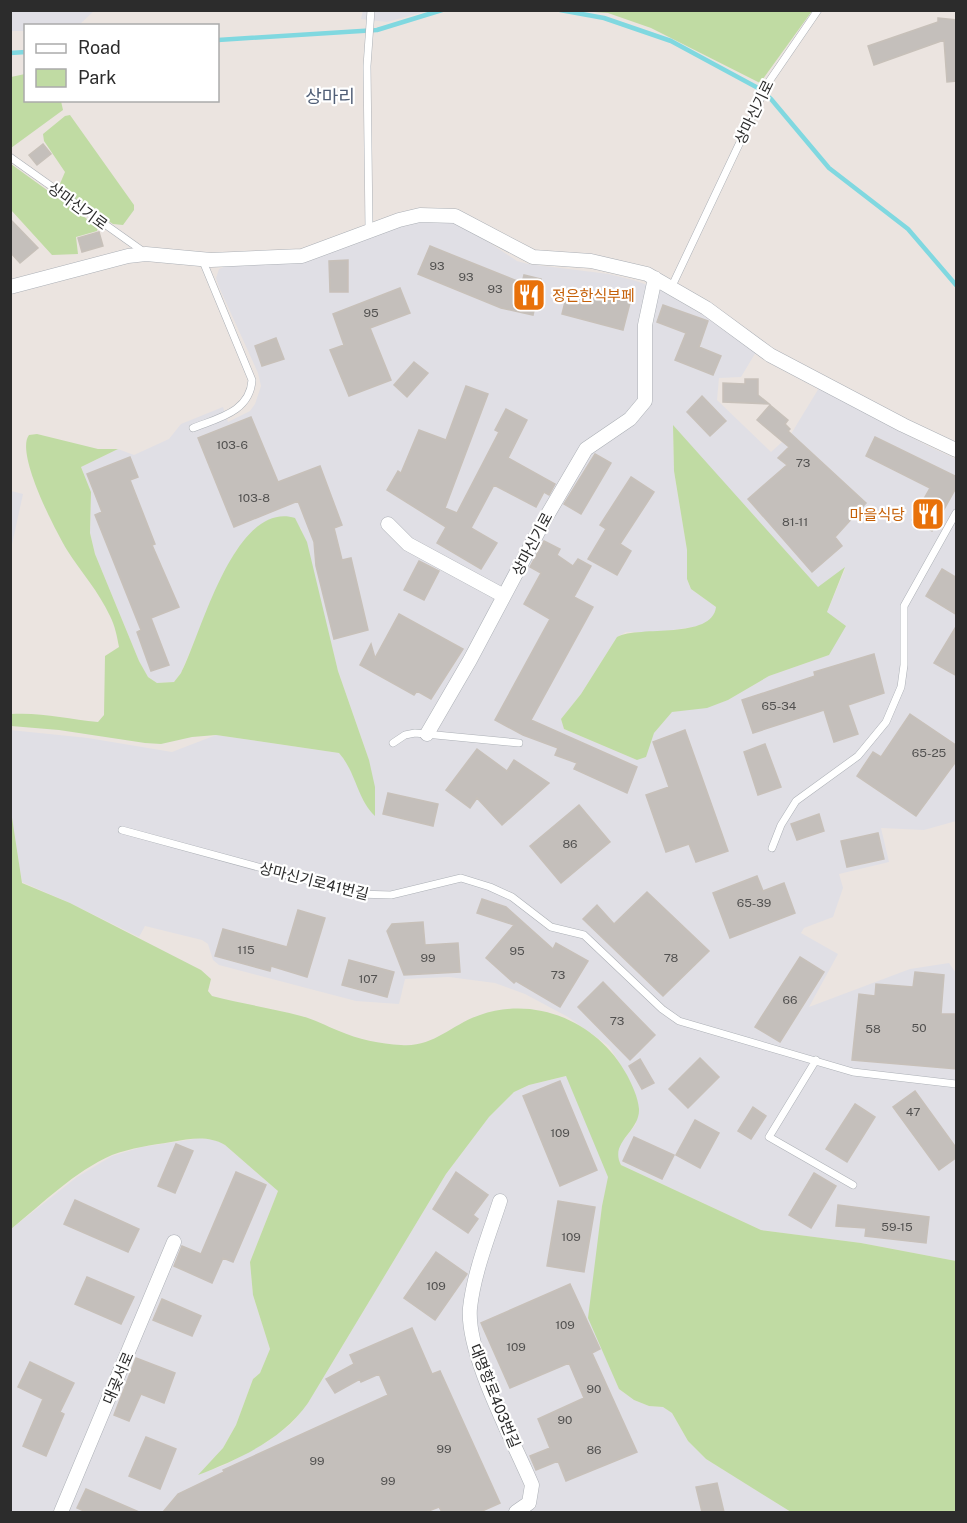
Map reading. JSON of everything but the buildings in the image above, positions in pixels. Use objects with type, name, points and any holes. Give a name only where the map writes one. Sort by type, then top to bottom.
[{"type":"street","points":[[10,287],[128,256],[146,254],[202,259],[302,256],[369,230],[420,215],[455,216],[533,257],[591,261],[621,267],[655,278],[672,286],[770,355],[903,425],[957,450]]},
{"type":"street","name":"상마신기로","points":[[427,734],[586,449],[630,419],[645,400],[645,325],[655,278]]},
{"type":"street","points":[[388,525],[415,549],[504,596]]},
{"type":"street","name":"대명항로403번길","points":[[500,1201],[470,1307],[470,1334],[480,1364],[532,1485],[529,1503],[516,1512]]},
{"type":"street","name":"대곶서로","points":[[61,1512],[174,1242]]},
{"type":"lane","points":[[369,230],[368,39],[371,10]]},
{"type":"lane","name":"상마신기로","points":[[672,286],[759,99],[818,10]]},
{"type":"lane","name":"상마신기로","points":[[10,157],[146,254]]},
{"type":"lane","points":[[193,428],[233,412],[244,404],[251,392],[252,380],[202,259]]},
{"type":"lane","points":[[772,848],[781,825],[796,801],[858,756],[886,722],[901,687],[904,665],[904,606],[957,513]]},
{"type":"lane","points":[[393,743],[405,735],[427,734],[519,743]]},
{"type":"lane","name":"상마신기로41번길","points":[[122,830],[366,895],[391,895],[460,878],[473,881],[512,897],[551,927],[584,935],[662,1009],[679,1021],[853,1072],[957,1084]]},
{"type":"lane","points":[[816,1060],[769,1137],[853,1185]]},
{"type":"shaded area","points":[[11,10],[94,11],[80,24],[24,24],[24,31],[11,31]]},
{"type":"shaded area","points":[[363,11],[427,11],[387,22],[361,19]]},
{"type":"shaded area","points":[[417,222],[452,222],[464,226],[517,261],[609,274],[633,280],[659,289],[707,317],[756,352],[741,377],[719,378],[717,400],[771,452],[791,434],[819,388],[956,459],[956,821],[924,830],[881,828],[889,862],[839,874],[843,888],[833,917],[804,928],[801,933],[838,954],[809,1007],[910,969],[949,963],[956,973],[956,1261],[861,1243],[761,1230],[621,1165],[616,1156],[619,1146],[636,1124],[626,1074],[609,1046],[568,1017],[525,994],[495,983],[449,977],[405,979],[399,1004],[356,1001],[219,965],[213,960],[208,944],[202,940],[145,926],[139,937],[22,882],[11,811],[10,730],[88,738],[172,752],[216,735],[339,753],[348,763],[356,780],[369,760],[338,671],[301,528],[237,549],[219,583],[181,673],[174,682],[157,683],[148,677],[139,661],[95,554],[90,533],[91,492],[81,467],[118,449],[134,455],[169,439],[181,424],[223,407],[228,422],[250,411],[255,404],[261,386],[258,373],[219,287],[216,278],[219,269],[228,265],[309,261],[393,228]],"holes":[[[673,426],[818,588],[845,569],[827,612],[829,655],[769,676],[728,700],[707,707],[672,712],[654,733],[637,760],[564,729],[561,719],[581,694],[617,637],[626,632],[659,632],[693,627],[710,622],[715,616],[716,607],[691,589],[687,579],[687,550],[674,471]]]},
{"type":"shaded area","points":[[10,491],[23,494],[11,549]]},
{"type":"shaded area","points":[[567,1076],[609,1177],[602,1206],[589,1318],[619,1389],[634,1400],[649,1406],[663,1407],[672,1413],[688,1441],[706,1459],[791,1512],[11,1512],[11,1229],[77,1177],[112,1156],[142,1147],[201,1138],[216,1140],[225,1145],[278,1191],[250,1262],[253,1295],[270,1349],[260,1373],[253,1379],[236,1425],[223,1448],[200,1474],[225,1465],[267,1442],[291,1424],[308,1403],[446,1174],[489,1117],[514,1092],[529,1085]]},
{"type":"green space","points":[[580,11],[812,11],[760,83],[651,28],[608,13]]},
{"type":"green space","points":[[24,74],[24,102],[61,102],[63,110],[11,148],[11,77]]},
{"type":"green space","points":[[70,115],[134,205],[134,210],[123,225],[113,224],[61,190],[59,186],[65,172],[44,141],[43,134],[65,116]]},
{"type":"green space","points":[[11,164],[98,227],[97,231],[76,237],[78,254],[52,255],[11,210]]},
{"type":"green space","points":[[673,425],[818,587],[845,567],[827,612],[846,626],[829,655],[769,676],[728,700],[707,708],[672,712],[654,733],[646,757],[637,760],[564,729],[561,719],[581,694],[617,637],[642,632],[689,628],[702,624],[712,617],[716,607],[691,589],[687,579],[687,550],[674,471]]},
{"type":"green space","points":[[37,434],[98,449],[118,449],[81,467],[91,492],[90,533],[95,554],[139,661],[148,677],[157,683],[174,682],[181,673],[210,603],[237,549],[254,529],[273,518],[295,518],[307,542],[338,671],[369,760],[375,787],[375,816],[364,802],[345,760],[339,753],[216,735],[192,737],[161,744],[11,726],[11,714],[44,715],[98,722],[104,715],[105,656],[119,647],[115,627],[106,607],[67,550],[38,492],[27,458],[26,444],[29,435]]},
{"type":"green space","points":[[11,811],[22,883],[70,903],[201,970],[211,979],[208,991],[212,996],[306,1017],[361,1039],[401,1045],[423,1043],[470,1019],[502,1010],[544,1011],[564,1018],[583,1028],[600,1041],[615,1057],[634,1091],[639,1109],[638,1117],[619,1150],[618,1157],[621,1165],[761,1230],[861,1243],[956,1261],[956,1512],[791,1512],[706,1459],[688,1441],[672,1413],[663,1407],[649,1406],[634,1400],[619,1389],[588,1318],[602,1206],[608,1177],[566,1076],[529,1085],[514,1092],[489,1117],[446,1174],[308,1403],[286,1428],[259,1447],[198,1475],[223,1448],[236,1425],[253,1379],[260,1373],[270,1349],[253,1295],[250,1262],[278,1191],[225,1145],[205,1139],[185,1140],[127,1150],[98,1162],[59,1189],[11,1229]]},
{"type":"waterway","points":[[219,40],[377,30],[442,10]]},
{"type":"waterway","points":[[560,10],[604,18],[671,41],[758,88],[771,99],[829,168],[908,229],[956,285]]},
{"type":"waterway","points":[[10,53],[24,52]]},
{"type":"place","name":"정은한식부페","points":[[529,295]]},
{"type":"place","name":"마을식당","points":[[928,514]]},
{"type":"district","name":"상마리","points":[[330,96]]}]
